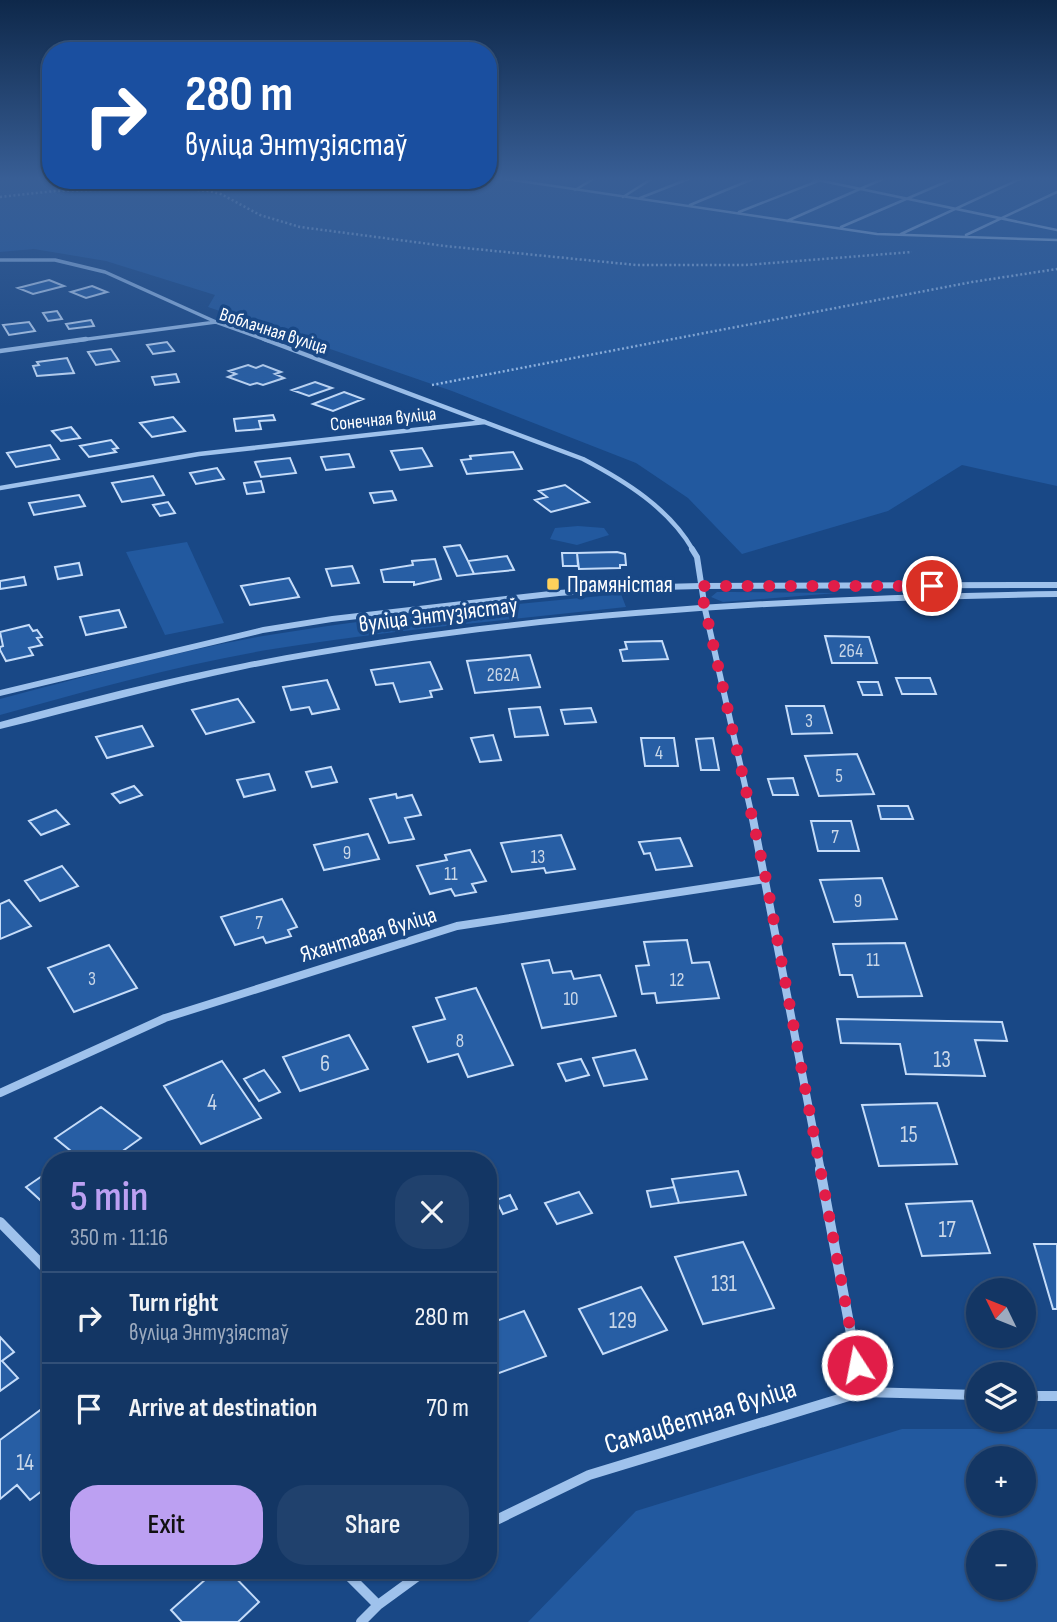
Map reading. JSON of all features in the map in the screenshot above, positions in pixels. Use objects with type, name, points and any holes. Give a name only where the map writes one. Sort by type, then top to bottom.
[{"type":"street","points":[[0,260],[55,260],[81,265],[158,294],[216,322]]},
{"type":"street","name":"Воблачная вуліца","points":[[0,351],[216,322],[490,422]]},
{"type":"street","name":"Сонечная вуліца","points":[[0,488],[199,454],[490,422],[583,459],[619,478],[655,505],[684,534],[697,557],[700,586],[766,879],[862,1392]]},
{"type":"street","name":"вуліца Энтузіястаў","points":[[0,692],[173,650],[332,619],[559,593],[700,586],[1057,585]]},
{"type":"street","name":"вуліца Энтузіястаў","points":[[0,726],[129,690],[303,654],[500,626],[705,609],[959,595],[1057,594]]},
{"type":"street","name":"Яхантавая вуліца","points":[[0,1093],[165,1018],[457,926],[766,879]]},
{"type":"street","points":[[0,1222],[42,1265]]},
{"type":"street","name":"Самацветная вуліца","points":[[497,1520],[589,1475],[862,1392],[966,1395]]},
{"type":"street","points":[[1036,1396],[1057,1396]]},
{"type":"street","points":[[352,1579],[378,1605]]},
{"type":"street","points":[[361,1622],[378,1605],[414,1579]]},
{"type":"path","points":[[522,254],[636,265],[746,265],[890,254]]},
{"type":"path","points":[[403,389],[972,282],[1057,269]]},
{"type":"shaded area","points":[[62,254],[1057,254],[1057,486],[962,465],[888,511],[742,554],[688,498],[636,463],[452,391],[208,307],[215,295],[106,261]]},
{"type":"shaded area","points":[[555,528],[604,528],[609,535],[577,545],[550,539]]},
{"type":"shaded area","points":[[187,542],[224,623],[165,635],[126,552]]},
{"type":"shaded area","points":[[717,592],[837,593],[723,602],[711,597]]},
{"type":"shaded area","points":[[621,594],[626,607],[405,631],[273,649],[170,670],[0,715],[0,699],[230,642],[396,617]]},
{"type":"shaded area","points":[[902,1429],[1036,1432],[1036,1429],[1057,1429],[1057,1622],[528,1622],[636,1511]]},
{"type":"building","points":[[49,280],[64,286],[33,294],[18,288]]},
{"type":"building","points":[[92,286],[107,292],[86,298],[71,292]]},
{"type":"building","points":[[57,311],[62,319],[48,321],[43,313]]},
{"type":"building","points":[[91,320],[94,326],[69,329],[66,324]]},
{"type":"building","points":[[29,322],[35,331],[9,335],[3,325]]},
{"type":"building","points":[[167,342],[174,351],[153,354],[147,345]]},
{"type":"building","points":[[111,349],[119,361],[96,365],[88,352]]},
{"type":"building","points":[[67,358],[74,373],[37,376],[33,366],[39,365],[37,362]]},
{"type":"building","points":[[248,365],[256,368],[263,365],[281,372],[275,374],[284,378],[263,385],[250,385],[228,377],[236,374],[229,371]]},
{"type":"building","points":[[176,374],[179,382],[155,385],[152,377]]},
{"type":"building","points":[[315,382],[332,388],[309,396],[292,390]]},
{"type":"building","points":[[344,392],[363,399],[333,411],[313,404]]},
{"type":"building","points":[[273,415],[275,420],[259,421],[261,429],[236,431],[234,419]]},
{"type":"building","points":[[173,417],[185,431],[152,437],[140,423]]},
{"type":"building","points":[[71,427],[80,438],[61,441],[52,431]]},
{"type":"building","points":[[111,440],[118,448],[113,449],[116,452],[89,457],[80,446]]},
{"type":"building","points":[[50,445],[59,459],[16,467],[7,453]]},
{"type":"building","points":[[422,448],[432,466],[400,470],[391,451]]},
{"type":"building","points":[[513,452],[522,469],[467,474],[461,460],[471,459],[470,456]]},
{"type":"building","points":[[349,454],[354,467],[326,470],[321,457]]},
{"type":"building","points":[[290,458],[296,473],[261,477],[255,462]]},
{"type":"building","points":[[217,468],[224,479],[196,484],[190,473]]},
{"type":"building","points":[[153,476],[164,495],[122,502],[112,483]]},
{"type":"building","points":[[261,481],[264,492],[247,494],[244,483]]},
{"type":"building","points":[[565,485],[589,502],[551,512],[535,500],[547,497],[539,491]]},
{"type":"building","points":[[392,491],[396,500],[374,503],[370,493]]},
{"type":"building","points":[[79,495],[85,506],[34,515],[29,503]]},
{"type":"building","points":[[168,502],[175,513],[160,516],[153,505]]},
{"type":"building","points":[[460,545],[474,574],[457,576],[444,547]]},
{"type":"building","points":[[562,553],[577,553],[578,566],[563,566]]},
{"type":"building","points":[[577,553],[625,554],[626,565],[620,565],[620,568],[579,569]]},
{"type":"building","points":[[507,556],[514,570],[474,574],[468,561]]},
{"type":"building","points":[[435,559],[441,579],[414,585],[414,582],[384,582],[381,570],[413,565],[412,561]]},
{"type":"building","points":[[79,563],[82,575],[58,579],[55,567]]},
{"type":"building","points":[[352,566],[359,583],[332,586],[326,569]]},
{"type":"building","points":[[24,577],[26,585],[0,589],[0,581]]},
{"type":"building","points":[[289,578],[299,597],[250,605],[241,586]]},
{"type":"building","points":[[119,610],[126,627],[86,635],[80,617]]},
{"type":"building","points":[[29,625],[42,637],[37,638],[42,645],[29,648],[33,655],[6,661],[0,650],[3,646],[0,632]]},
{"type":"building","points":[[825,636],[869,637],[877,663],[832,663]]},
{"type":"building","points":[[662,641],[668,659],[623,661],[620,650],[627,649],[625,642]]},
{"type":"building","points":[[530,655],[540,687],[475,693],[467,661]]},
{"type":"building","points":[[430,662],[442,689],[430,691],[432,697],[400,702],[393,683],[376,685],[371,670]]},
{"type":"building","points":[[896,678],[930,678],[936,694],[902,694]]},
{"type":"building","points":[[327,680],[339,709],[312,714],[309,707],[291,710],[283,687]]},
{"type":"building","points":[[858,682],[878,682],[882,695],[863,695]]},
{"type":"building","points":[[238,699],[254,722],[206,734],[192,710]]},
{"type":"building","points":[[786,706],[824,706],[832,733],[792,734]]},
{"type":"building","points":[[540,707],[548,735],[515,737],[509,709]]},
{"type":"building","points":[[591,708],[596,722],[565,724],[561,710]]},
{"type":"building","points":[[142,726],[153,746],[107,758],[96,737]]},
{"type":"building","points":[[493,735],[501,760],[480,762],[471,738]]},
{"type":"building","points":[[641,738],[674,738],[678,766],[645,766]]},
{"type":"building","points":[[713,738],[719,770],[701,770],[696,739]]},
{"type":"building","points":[[857,754],[874,794],[819,796],[805,756]]},
{"type":"building","points":[[331,767],[337,782],[312,787],[306,772]]},
{"type":"building","points":[[269,774],[275,790],[244,797],[237,780]]},
{"type":"building","points":[[793,778],[798,795],[773,795],[768,779]]},
{"type":"building","points":[[134,786],[142,795],[120,803],[112,794]]},
{"type":"building","points":[[396,794],[397,798],[412,795],[421,815],[405,818],[414,839],[389,843],[370,799]]},
{"type":"building","points":[[878,806],[908,806],[913,819],[881,819]]},
{"type":"building","points":[[56,810],[69,824],[41,835],[29,821]]},
{"type":"building","points":[[811,821],[851,821],[859,851],[818,851]]},
{"type":"building","points":[[368,834],[379,859],[324,870],[314,845]]},
{"type":"building","points":[[561,835],[575,869],[546,873],[544,868],[512,872],[501,843]]},
{"type":"building","points":[[680,838],[692,866],[656,870],[650,853],[644,854],[639,842]]},
{"type":"building","points":[[470,850],[486,881],[472,884],[476,892],[455,896],[451,889],[430,894],[417,866],[447,860],[445,855]]},
{"type":"building","points":[[62,866],[78,886],[40,901],[25,881]]},
{"type":"building","points":[[882,878],[897,919],[834,922],[820,880]]},
{"type":"building","points":[[282,899],[297,927],[288,930],[291,936],[266,943],[263,937],[235,945],[221,917]]},
{"type":"building","points":[[9,900],[31,926],[0,939],[0,904]]},
{"type":"building","points":[[687,940],[692,963],[709,962],[719,998],[657,1003],[655,993],[642,994],[636,966],[649,965],[644,942]]},
{"type":"building","points":[[905,943],[922,996],[858,997],[852,975],[840,975],[833,944]]},
{"type":"building","points":[[109,945],[137,988],[74,1012],[48,968]]},
{"type":"building","points":[[549,960],[553,973],[571,971],[574,979],[600,975],[616,1016],[542,1028],[522,964]]},
{"type":"building","points":[[476,988],[513,1065],[468,1077],[458,1054],[428,1062],[413,1027],[445,1019],[436,998]]},
{"type":"building","points":[[837,1019],[1002,1022],[1007,1041],[975,1040],[985,1076],[906,1074],[900,1044],[841,1043]]},
{"type":"building","points":[[349,1035],[368,1069],[300,1091],[283,1057]]},
{"type":"building","points":[[635,1050],[647,1079],[604,1086],[593,1058]]},
{"type":"building","points":[[581,1059],[589,1075],[566,1081],[558,1064]]},
{"type":"building","points":[[222,1061],[261,1118],[201,1144],[164,1086]]},
{"type":"building","points":[[264,1070],[280,1092],[259,1101],[244,1079]]},
{"type":"building","points":[[937,1103],[957,1164],[879,1166],[862,1105]]},
{"type":"building","points":[[101,1107],[141,1138],[121,1152],[72,1152],[55,1138]]},
{"type":"building","points":[[738,1171],[746,1195],[679,1203],[672,1179]]},
{"type":"building","points":[[42,1176],[42,1202],[26,1187]]},
{"type":"building","points":[[674,1187],[679,1203],[651,1207],[647,1191]]},
{"type":"building","points":[[579,1192],[592,1213],[557,1224],[545,1203]]},
{"type":"building","points":[[510,1195],[517,1209],[503,1214],[497,1200]]},
{"type":"building","points":[[972,1201],[990,1253],[922,1256],[906,1204]]},
{"type":"building","points":[[743,1242],[774,1308],[703,1324],[675,1257]]},
{"type":"building","points":[[1034,1244],[1057,1244],[1057,1309],[1053,1309]]},
{"type":"building","points":[[641,1287],[667,1330],[603,1354],[579,1309]]},
{"type":"building","points":[[524,1311],[546,1356],[497,1374],[497,1321]]},
{"type":"building","points":[[0,1337],[14,1352],[2,1361],[18,1378],[0,1391]]},
{"type":"building","points":[[42,1409],[42,1491],[30,1500],[17,1485],[0,1499],[0,1440]]},
{"type":"building","points":[[206,1579],[237,1579],[259,1602],[238,1622],[182,1622],[171,1610]]},
{"type":"place","name":"Прамяністая","points":[[553,584]]},
{"type":"route","points":[[857,1365],[766,879],[700,586],[932,586]]}]
